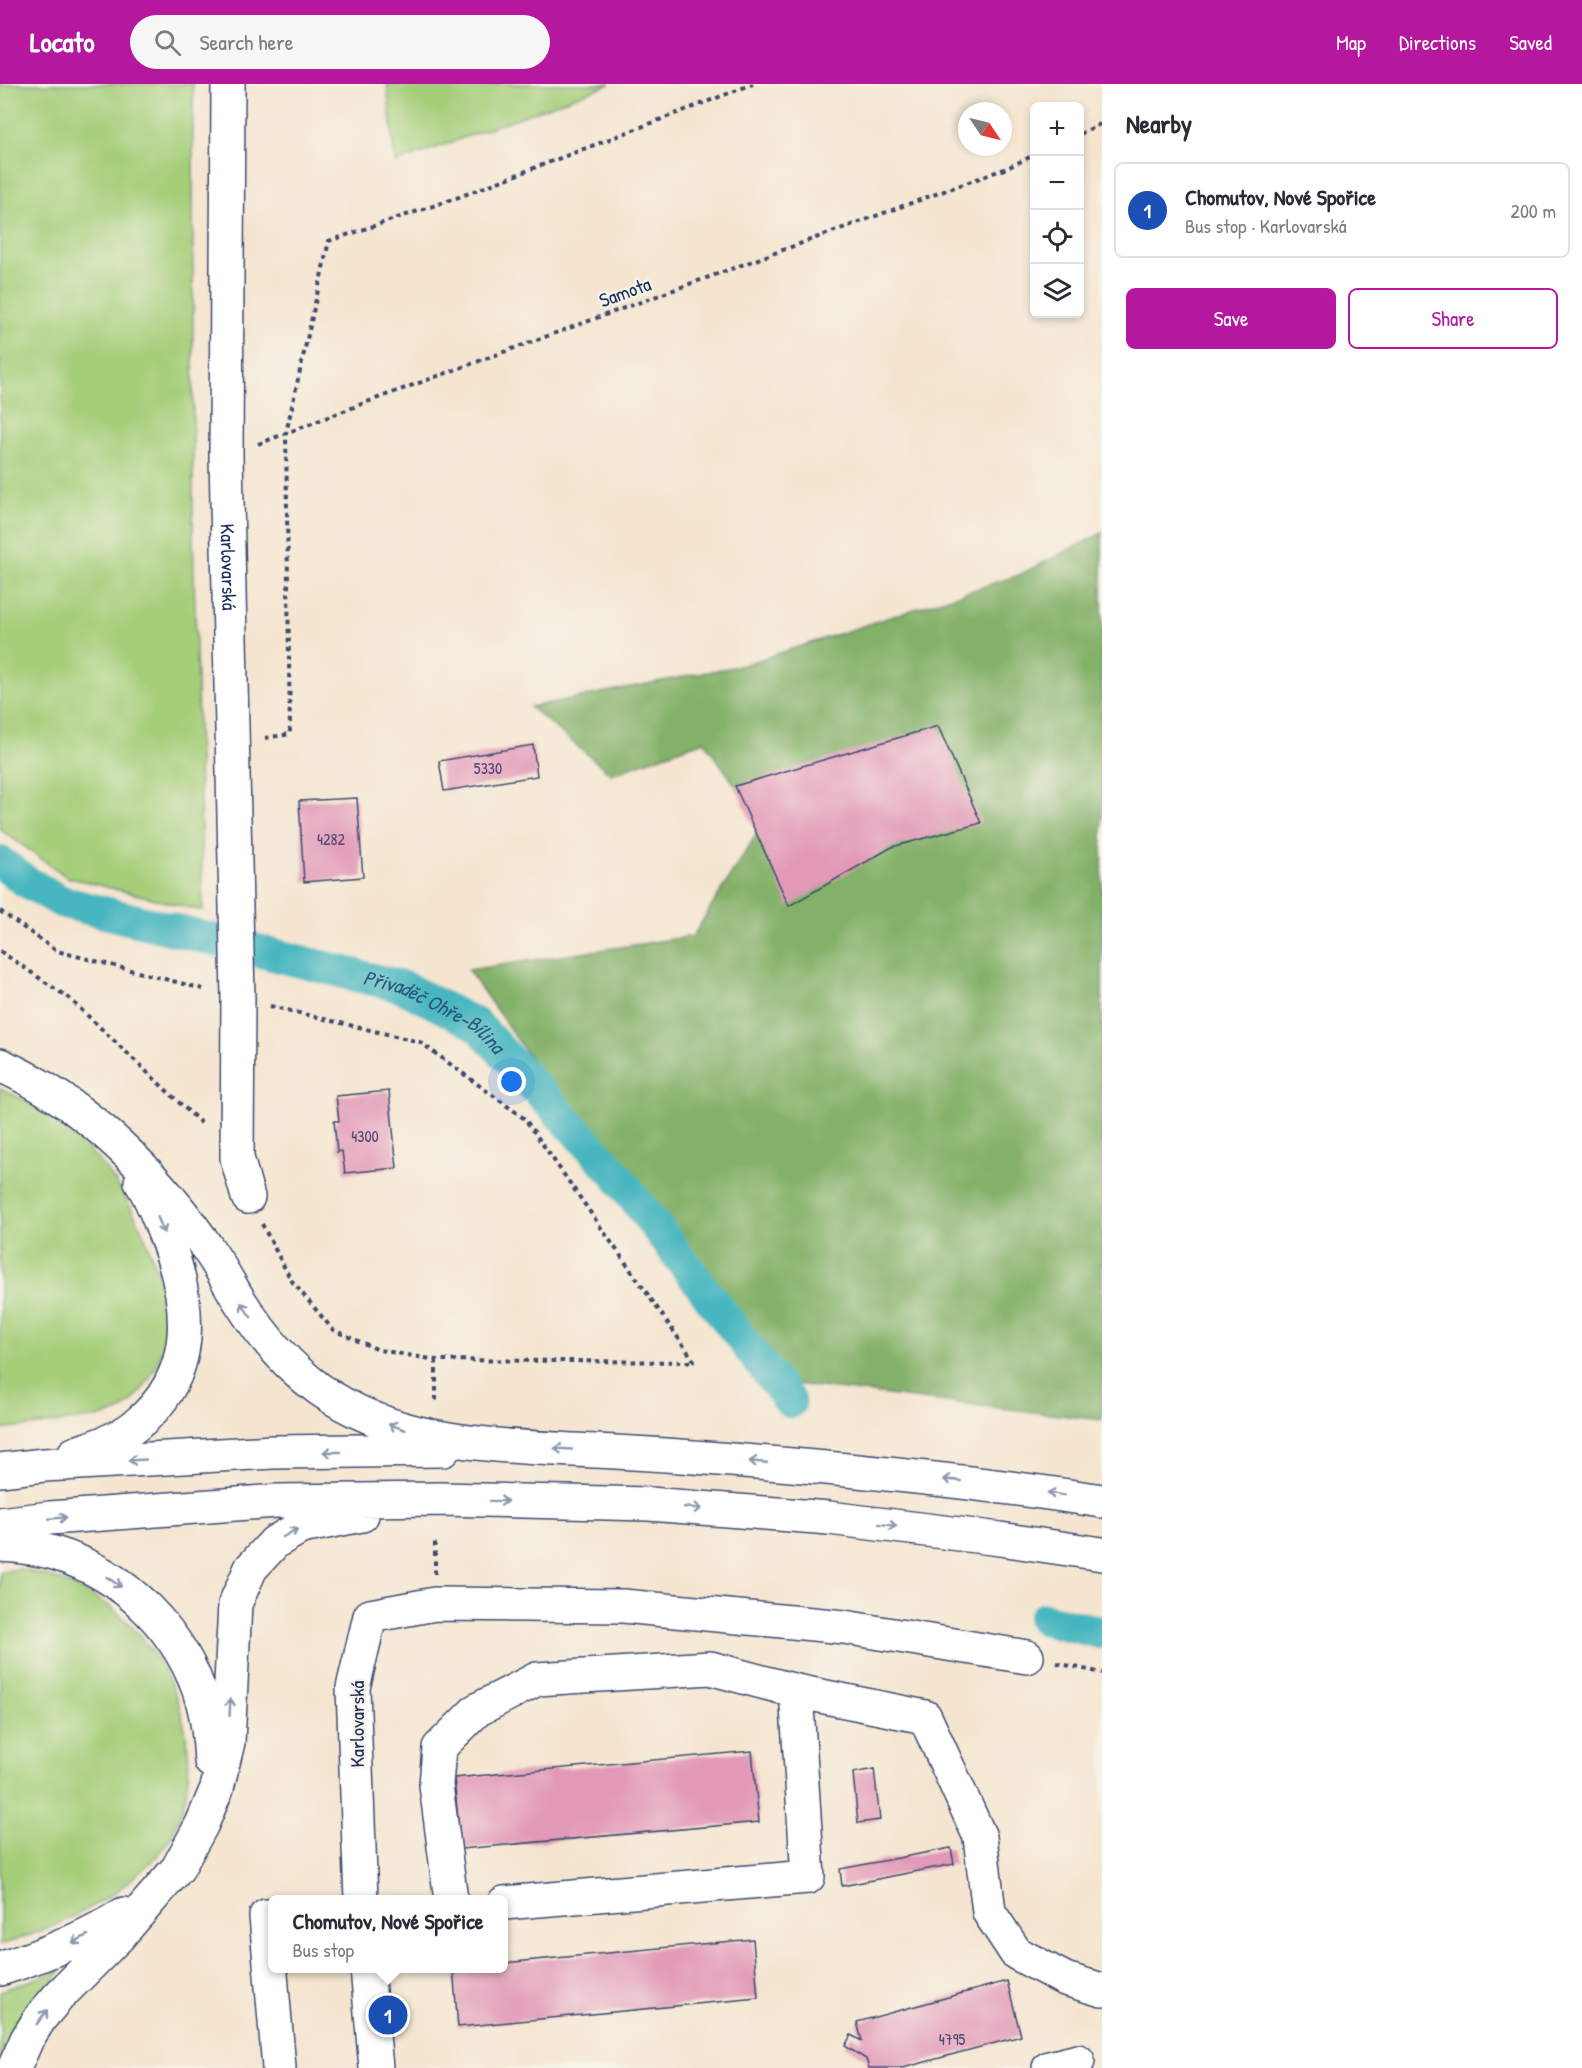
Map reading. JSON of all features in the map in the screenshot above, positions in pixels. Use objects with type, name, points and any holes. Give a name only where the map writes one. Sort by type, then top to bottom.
[{"type":"main road","name":"Karlovarská","points":[[228,84],[226,456],[238,998],[237,1158],[248,1197]]},
{"type":"main road","points":[[0,1065],[18,1073],[58,1098],[95,1125],[134,1160],[178,1207],[211,1253],[243,1307],[291,1365],[320,1390],[370,1416],[414,1432],[459,1442],[831,1467],[1010,1486],[1102,1502]]},
{"type":"main road","points":[[44,1465],[119,1437],[136,1425],[163,1396],[179,1366],[184,1349],[185,1320],[182,1295],[175,1260],[162,1225],[144,1187],[121,1154],[95,1125]]},
{"type":"main road","points":[[0,1470],[44,1465],[273,1452],[516,1447]]},
{"type":"main road","points":[[0,1524],[277,1501],[440,1500],[649,1504],[829,1518],[1102,1554]]},
{"type":"main road","points":[[14,2068],[27,2039],[46,2011],[119,1936],[178,1868],[202,1824],[218,1788],[228,1742],[235,1604],[251,1568],[275,1542],[301,1527],[440,1500]]},
{"type":"main road","points":[[0,1545],[54,1553],[83,1564],[111,1579],[137,1598],[178,1646],[196,1683],[209,1732],[211,1763],[209,1794],[202,1824]]},
{"type":"main road","name":"Karlovarská","points":[[361,1895],[353,1688],[370,1616],[435,1604],[623,1606],[843,1627],[1027,1657]]},
{"type":"main road","points":[[450,1895],[436,1785],[439,1748],[477,1710],[537,1679],[710,1668],[796,1691],[924,1717],[980,1837],[989,1912],[1016,1953],[1065,1979],[1102,1990]]},
{"type":"main road","points":[[508,1903],[808,1877],[796,1691]]},
{"type":"main road","points":[[0,1969],[66,1946],[103,1928],[131,1910],[178,1868]]},
{"type":"main road","points":[[268,1916],[266,1916],[268,1939]]},
{"type":"main road","points":[[271,1973],[279,2068]]},
{"type":"main road","points":[[367,1973],[376,2068]]},
{"type":"path","points":[[233,744],[290,734],[286,433],[328,241],[452,201],[753,84]]},
{"type":"path","points":[[1084,132],[1102,123]]},
{"type":"path","name":"Samota","points":[[226,456],[996,172],[1033,156]]},
{"type":"path","points":[[0,911],[57,951],[420,1042],[525,1119],[694,1362],[436,1360],[379,1350],[333,1330],[291,1280],[248,1197]]},
{"type":"path","points":[[0,951],[70,999],[237,1158]]},
{"type":"path","points":[[436,1360],[436,1401]]},
{"type":"path","points":[[1027,1657],[1102,1673]]},
{"type":"green space","points":[[0,84],[193,84],[193,537],[203,911],[67,877],[0,829]]},
{"type":"green space","points":[[387,84],[610,84],[395,163]]},
{"type":"green space","points":[[1102,533],[1102,1420],[769,1381],[615,1178],[468,970],[693,936],[763,824],[704,741],[611,774],[530,707],[743,665],[1019,575]]},
{"type":"green space","points":[[0,1088],[57,1122],[95,1156],[130,1206],[150,1252],[163,1301],[165,1324],[162,1350],[149,1379],[140,1392],[129,1404],[115,1413],[95,1418],[0,1430]]},
{"type":"green space","points":[[19,1569],[47,1576],[86,1592],[121,1616],[143,1639],[162,1666],[176,1697],[185,1729],[188,1762],[186,1795],[176,1826],[156,1858],[128,1883],[94,1906],[39,1932],[0,1945],[0,1572]]},
{"type":"green space","points":[[61,1970],[14,2035],[0,2068],[0,1991]]},
{"type":"building","points":[[938,726],[981,823],[892,847],[789,906],[735,786]]},
{"type":"building","points":[[533,745],[537,776],[444,791],[439,761]]},
{"type":"building","points":[[357,798],[363,877],[304,882],[299,801]]},
{"type":"building","points":[[389,1091],[397,1168],[345,1173],[342,1151],[337,1152],[334,1121],[339,1121],[336,1096]]},
{"type":"building","points":[[752,1751],[759,1822],[461,1849],[454,1778]]},
{"type":"building","points":[[874,1769],[880,1820],[858,1823],[853,1773]]},
{"type":"building","points":[[951,1848],[954,1864],[842,1886],[840,1869]]},
{"type":"building","points":[[753,1939],[758,1998],[458,2027],[453,1973],[508,1973],[508,1963]]},
{"type":"building","points":[[1007,1981],[1021,2036],[903,2068],[869,2068],[866,2059],[845,2046],[851,2035],[862,2041],[857,2022]]},
{"type":"waterway","name":"Přivaděč Ohře-Bílina","points":[[0,862],[25,881],[62,902],[403,987],[477,1025],[614,1172],[790,1402]]},
{"type":"waterway","name":"Přivaděč Ohře-Bílina","points":[[1044,1619],[1102,1633]]},
{"type":"place","name":"Chomutov, Nové Spořice","points":[[388,2015]]}]
